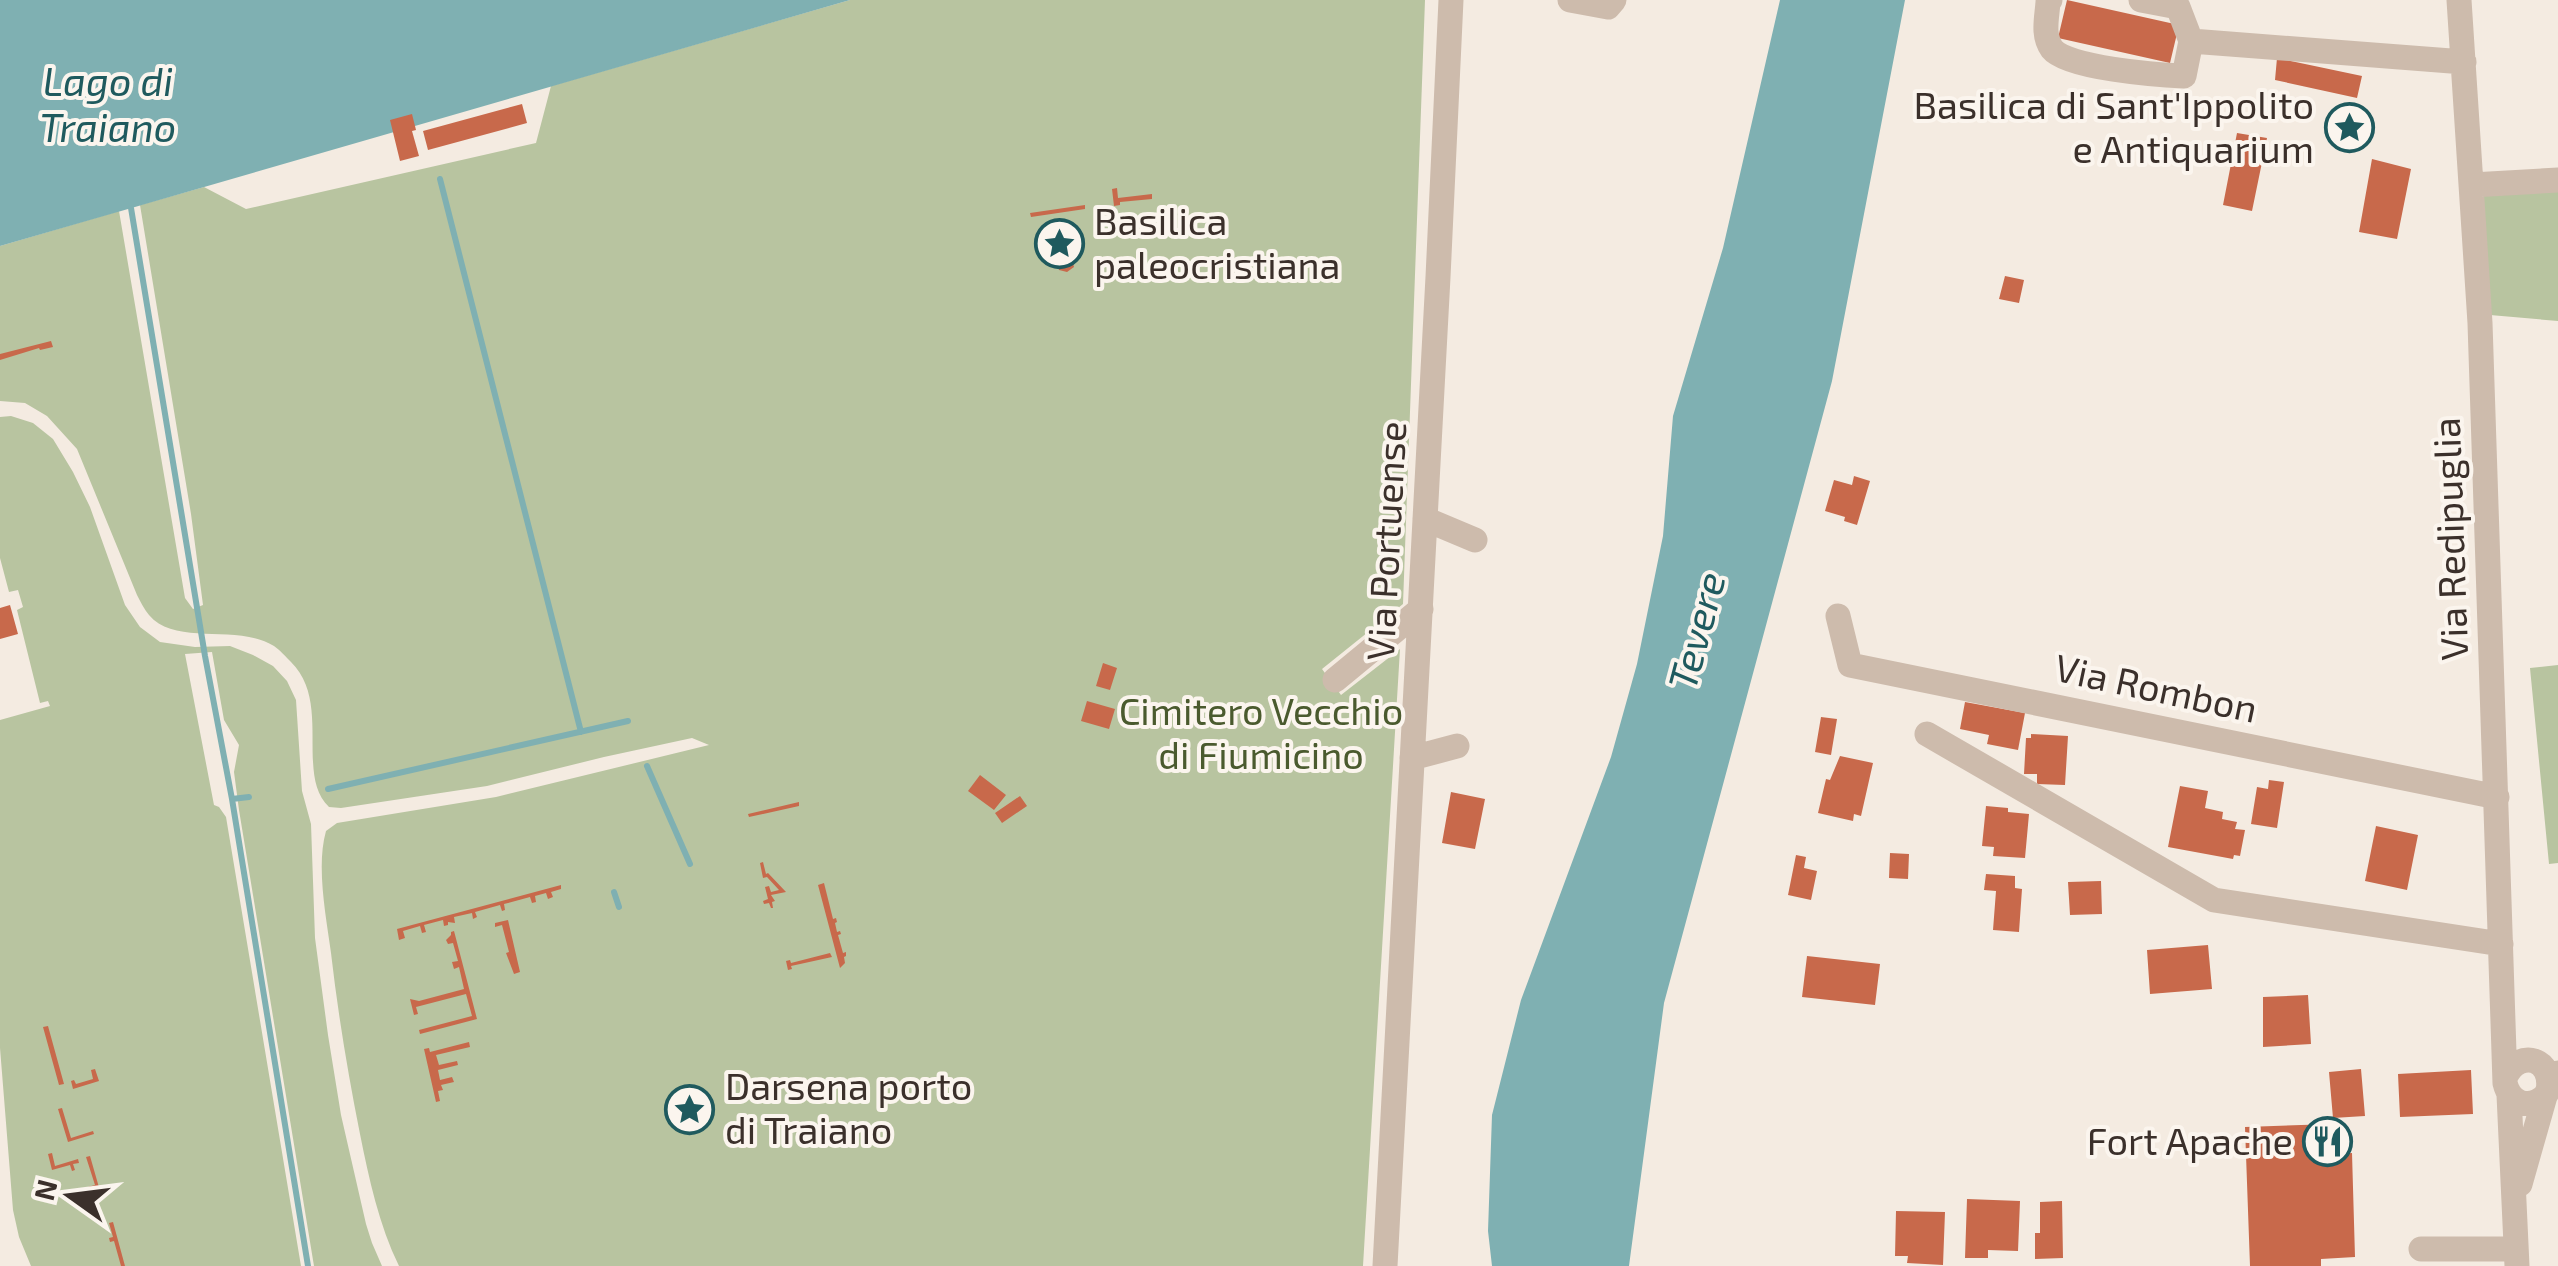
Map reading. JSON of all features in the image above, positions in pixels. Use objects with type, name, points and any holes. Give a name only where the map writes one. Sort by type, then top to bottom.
[{"type":"street","name":"Via Portuense","points":[[1385,1266],[1451,0]]},
{"type":"street","points":[[1570,0],[1608,7],[1614,0]]},
{"type":"street","points":[[2050,0],[2046,37],[2055,53],[2076,62],[2184,76],[2192,41],[2178,7],[2149,1]]},
{"type":"street","name":"Via Redipuglia","points":[[2460,0],[2480,323],[2504,1028],[2516,1258]]},
{"type":"street","points":[[2192,41],[2464,62]]},
{"type":"street","points":[[2472,185],[2558,180]]},
{"type":"street","points":[[1426,519],[1475,540]]},
{"type":"street","points":[[1335,680],[1420,609]]},
{"type":"street","name":"Via Rombon","points":[[1838,616],[1850,665],[2498,797]]},
{"type":"street","points":[[1927,734],[2214,900],[2501,944]]},
{"type":"street","points":[[1412,758],[1457,746]]},
{"type":"street","points":[[2504,1028],[2524,1046],[2544,1076],[2514,1208]]},
{"type":"street","points":[[2544,1076],[2519,1061],[2513,1065],[2507,1086],[2520,1103],[2534,1104],[2558,1044]]},
{"type":"street","points":[[2421,1250],[2516,1258]]},
{"type":"green space","name":"Cimitero Vecchio di Fiumicino","points":[[850,0],[1425,0],[1403,604],[1322,669],[1341,695],[1400,649],[1363,1266],[399,1266],[371,1185],[347,1066],[323,891],[326,831],[337,823],[496,797],[709,745],[692,738],[487,786],[329,807],[314,776],[309,697],[303,678],[291,662],[274,646],[259,639],[175,630],[149,615],[137,595],[77,449],[47,416],[25,403],[0,401],[0,246],[119,211],[185,598],[193,609],[203,605],[140,205],[204,187],[246,209],[536,143],[551,86]]},
{"type":"green space","points":[[2558,188],[2558,321],[2490,315],[2483,190]]},
{"type":"green space","points":[[0,417],[33,423],[53,439],[90,507],[125,605],[140,627],[160,642],[230,646],[253,655],[273,666],[287,681],[296,700],[302,791],[311,824],[315,938],[328,1035],[341,1115],[366,1224],[382,1266],[314,1266],[239,810],[234,772],[239,745],[224,720],[212,652],[185,654],[214,805],[226,817],[301,1266],[31,1266],[13,1210],[0,1048],[0,720],[50,706],[48,701],[40,703],[17,610],[23,607],[18,590],[9,592],[0,558]]},
{"type":"green space","points":[[2558,665],[2558,863],[2549,864],[2530,668]]},
{"type":"water","name":"Lago di Traiano","points":[[0,0],[850,0],[0,246]]},
{"type":"water","name":"Tevere","points":[[1780,0],[1905,0],[1832,381],[1664,1003],[1629,1266],[1492,1266],[1488,1231],[1492,1115],[1521,1000],[1611,757],[1637,664],[1663,536],[1673,416],[1723,248]]},
{"type":"building","points":[[2067,0],[2179,25],[2170,63],[2058,38]]},
{"type":"building","points":[[2277,58],[2362,76],[2357,98],[2275,80]]},
{"type":"building","points":[[522,104],[527,123],[428,150],[423,131]]},
{"type":"building","points":[[412,114],[419,156],[400,161],[390,120]]},
{"type":"building","points":[[2237,133],[2267,138],[2252,211],[2223,205]]},
{"type":"building","points":[[2372,159],[2411,169],[2397,239],[2359,232]]},
{"type":"building","points":[[1117,188],[1118,198],[1152,194],[1152,199],[1114,206],[1112,189]]},
{"type":"building","points":[[1085,205],[1085,209],[1031,217],[1030,213]]},
{"type":"building","points":[[1065,258],[1072,260],[1074,267],[1067,272],[1059,270],[1058,263]]},
{"type":"building","points":[[2005,276],[2024,280],[2019,303],[1999,299]]},
{"type":"building","points":[[51,341],[53,347],[0,360],[0,354]]},
{"type":"building","points":[[1854,476],[1870,481],[1857,525],[1825,511],[1834,480],[1852,485]]},
{"type":"building","points":[[10,605],[18,634],[0,639],[0,608]]},
{"type":"building","points":[[1103,663],[1117,668],[1110,690],[1096,686]]},
{"type":"building","points":[[1087,701],[1115,709],[1109,729],[1081,721]]},
{"type":"building","points":[[1965,702],[2025,713],[2018,750],[1987,744],[1989,735],[1960,729]]},
{"type":"building","points":[[1821,717],[1837,719],[1831,755],[1815,752]]},
{"type":"building","points":[[2031,734],[2068,736],[2065,785],[2037,784],[2037,774],[2024,774],[2026,738],[2031,738]]},
{"type":"building","points":[[1840,756],[1873,763],[1861,816],[1854,814],[1853,821],[1818,813],[1826,779],[1830,780]]},
{"type":"building","points":[[980,775],[1006,795],[994,810],[968,791]]},
{"type":"building","points":[[2269,780],[2284,782],[2277,828],[2251,824],[2257,787],[2268,789]]},
{"type":"building","points":[[2180,786],[2208,791],[2205,808],[2223,812],[2222,819],[2237,822],[2235,829],[2245,830],[2240,856],[2234,855],[2233,859],[2168,847]]},
{"type":"building","points":[[1451,792],[1485,799],[1475,849],[1442,843]]},
{"type":"building","points":[[1020,796],[1027,806],[1002,823],[995,813]]},
{"type":"building","points":[[799,802],[799,806],[749,817],[748,814]]},
{"type":"building","points":[[1986,806],[2029,814],[2025,858],[1993,856],[1994,847],[1982,846]]},
{"type":"building","points":[[2376,826],[2418,835],[2407,890],[2365,881]]},
{"type":"building","points":[[1890,853],[1909,854],[1908,879],[1889,878]]},
{"type":"building","points":[[1796,855],[1806,857],[1804,868],[1817,871],[1811,900],[1788,895]]},
{"type":"building","points":[[763,862],[766,874],[786,892],[771,895],[775,901],[773,908],[764,904],[768,899],[765,887],[769,886],[771,892],[779,890],[767,877],[763,878]]},
{"type":"building","points":[[1986,874],[2015,876],[2015,888],[2022,889],[2019,932],[1993,930],[1996,891],[1984,890]]},
{"type":"building","points":[[2101,881],[2102,914],[2070,915],[2068,882]]},
{"type":"building","points":[[824,883],[837,932],[841,934],[838,935],[843,953],[846,952],[840,968],[818,885]]},
{"type":"building","points":[[561,885],[548,899],[546,893],[535,896],[536,902],[532,903],[530,897],[504,904],[502,911],[500,905],[475,912],[477,917],[473,919],[472,913],[454,917],[455,923],[444,926],[443,920],[424,925],[426,932],[422,933],[420,926],[403,931],[405,938],[399,940],[397,929]]},
{"type":"building","points":[[508,920],[520,972],[514,974],[502,925],[495,927],[495,923]]},
{"type":"building","points":[[454,931],[477,1019],[420,1034],[419,1030],[472,1016],[466,994],[416,1007],[418,1014],[414,1015],[410,999],[419,1001],[464,989],[459,967],[454,969],[452,962],[458,961],[453,943],[446,940]]},
{"type":"building","points":[[2208,945],[2212,989],[2150,994],[2147,950]]},
{"type":"building","points":[[830,953],[832,957],[788,970],[786,961]]},
{"type":"building","points":[[1807,956],[1880,964],[1875,1005],[1802,997]]},
{"type":"building","points":[[2308,995],[2311,1044],[2263,1047],[2263,997]]},
{"type":"building","points":[[48,1026],[64,1084],[59,1085],[43,1027]]},
{"type":"building","points":[[469,1042],[470,1047],[436,1055],[439,1065],[457,1061],[458,1065],[438,1070],[440,1080],[452,1077],[454,1082],[441,1085],[440,1101],[436,1102],[424,1049],[429,1048],[430,1052]]},
{"type":"building","points":[[95,1069],[99,1081],[73,1089],[71,1081],[76,1084],[93,1079],[91,1070]]},
{"type":"building","points":[[2361,1069],[2365,1116],[2333,1118],[2329,1072]]},
{"type":"building","points":[[2471,1070],[2473,1114],[2400,1117],[2398,1074]]},
{"type":"building","points":[[62,1108],[71,1138],[93,1131],[94,1134],[68,1142],[58,1109]]},
{"type":"building","points":[[2332,1124],[2333,1154],[2352,1153],[2355,1257],[2321,1259],[2321,1266],[2250,1266],[2245,1127]]},
{"type":"building","points":[[52,1153],[55,1166],[78,1159],[79,1163],[73,1164],[72,1171],[70,1165],[52,1170],[48,1154]]},
{"type":"building","points":[[90,1156],[100,1191],[96,1188],[62,1198],[61,1195],[95,1185],[86,1157]]},
{"type":"building","points":[[1967,1199],[2020,1201],[2018,1251],[1988,1250],[1988,1258],[1965,1258]]},
{"type":"building","points":[[2062,1201],[2063,1258],[2035,1259],[2040,1202]]},
{"type":"building","points":[[1896,1211],[1945,1212],[1943,1265],[1907,1263],[1908,1256],[1895,1256]]},
{"type":"building","points":[[113,1222],[125,1266],[121,1266],[114,1241],[110,1242],[113,1237],[109,1223]]},
{"type":"waterway","points":[[440,179],[581,732]]},
{"type":"waterway","points":[[131,208],[308,1266]]},
{"type":"waterway","points":[[328,789],[628,721]]},
{"type":"waterway","points":[[647,766],[690,864]]},
{"type":"waterway","points":[[232,799],[249,797]]},
{"type":"waterway","points":[[614,892],[619,907]]},
{"type":"place","name":"Basilica di Sant'Ippolito e Antiquarium","points":[[2349,128]]},
{"type":"place","name":"Basilica paleocristiana","points":[[1059,244]]},
{"type":"place","name":"Darsena porto di Traiano","points":[[690,1109]]},
{"type":"place","name":"Fort Apache","points":[[2328,1142]]}]
